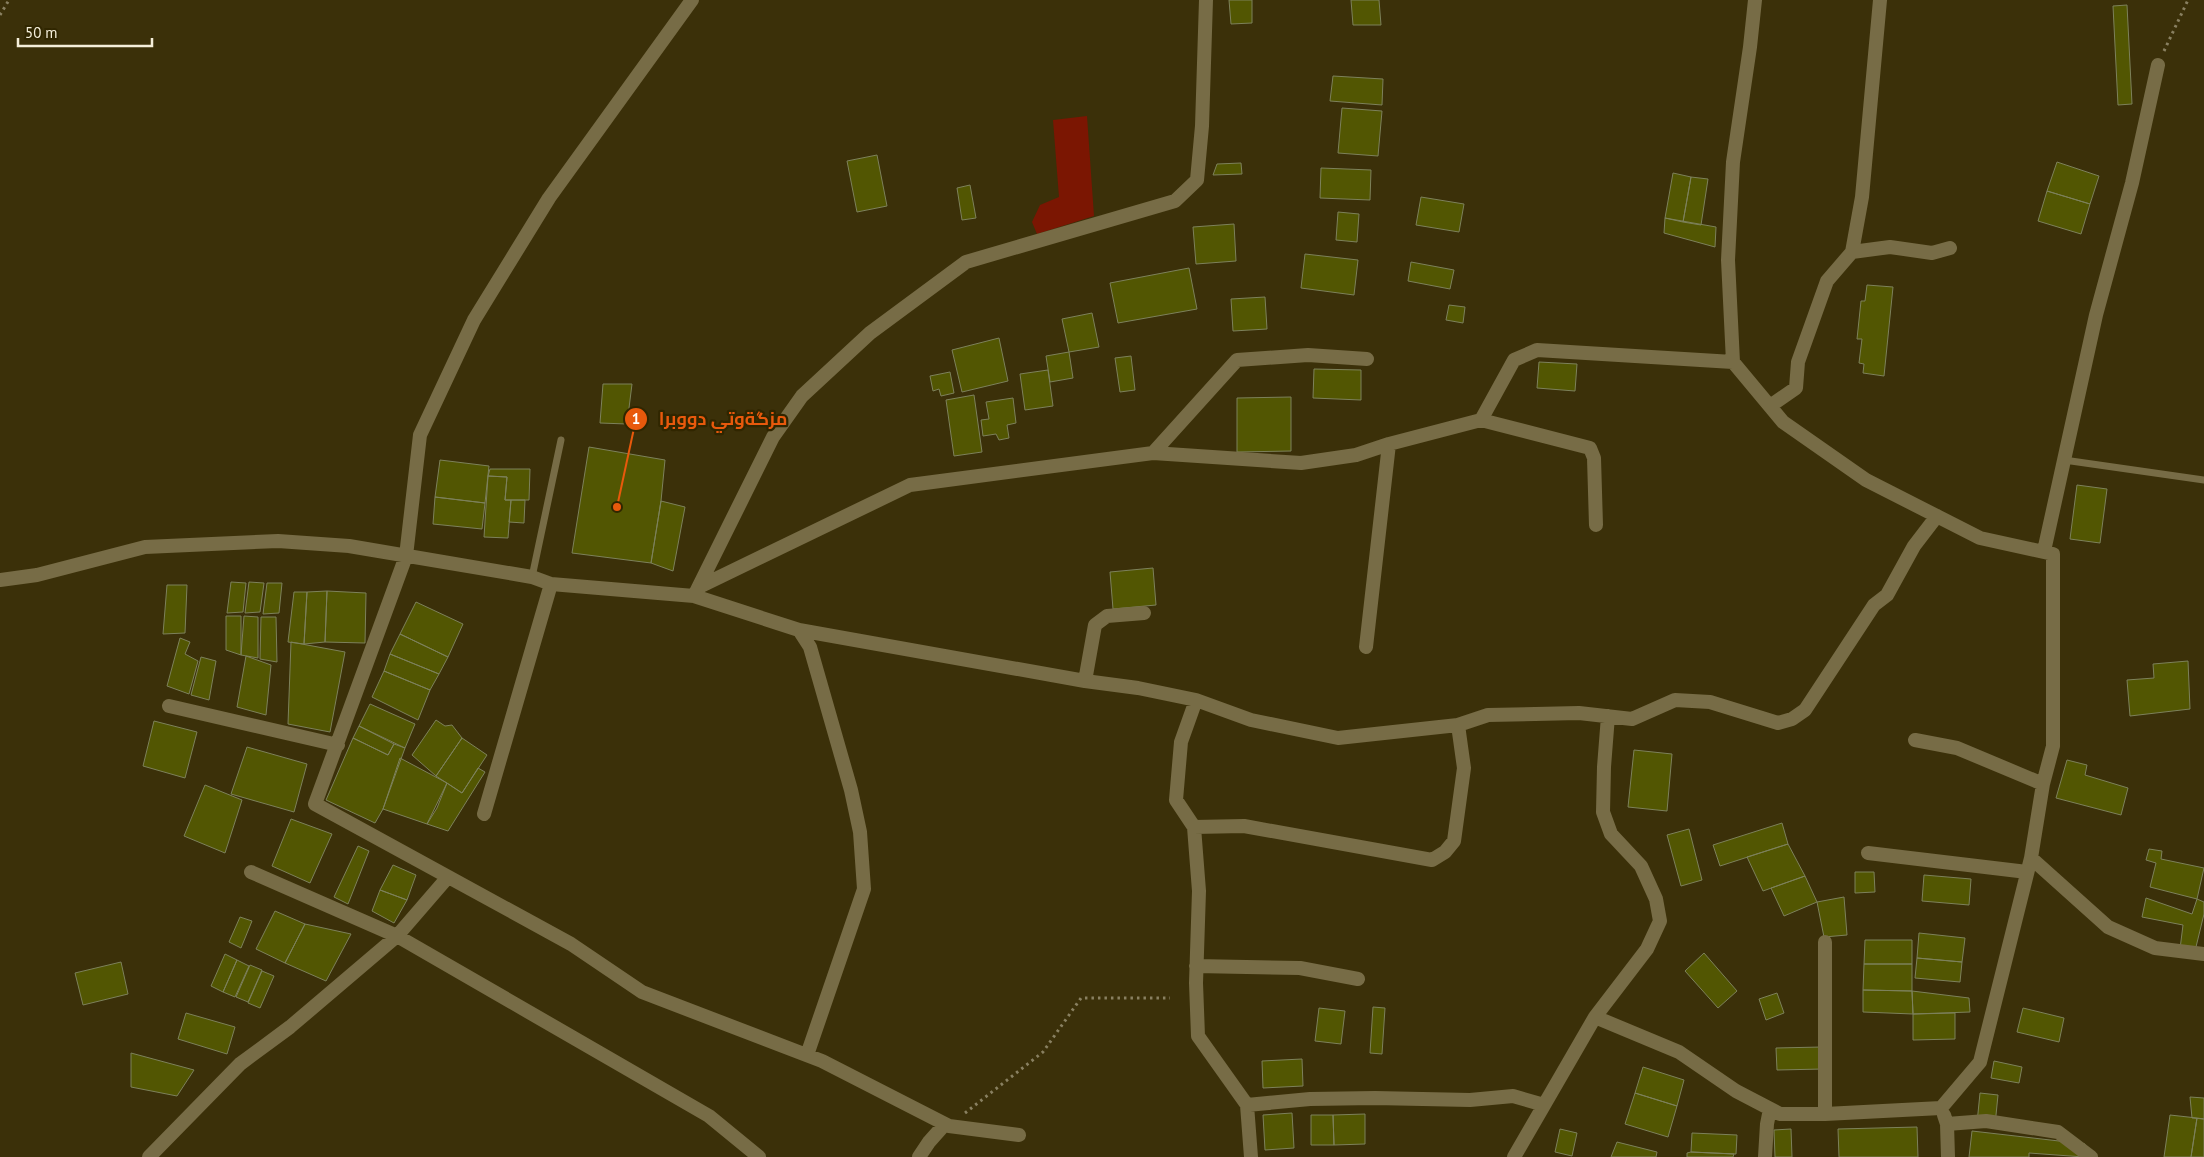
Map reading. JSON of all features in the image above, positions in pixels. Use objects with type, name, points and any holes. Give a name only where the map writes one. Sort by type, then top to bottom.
[{"type":"street","points":[[692,0],[549,198],[474,320],[420,435],[406,556],[315,804],[571,944],[642,992],[822,1061],[947,1125],[1019,1135]]},
{"type":"street","points":[[697,592],[773,437],[802,396],[870,333],[966,262],[1175,201],[1197,180],[1202,126],[1206,0]]},
{"type":"street","points":[[1595,1017],[1679,1052],[1736,1091],[1780,1114],[1825,1114],[1941,1108],[1980,1062],[2031,858],[2043,784],[2053,746],[2054,554],[1980,538],[1866,480],[1783,422],[1733,362],[1728,260],[1733,162],[1755,0]]},
{"type":"street","points":[[1770,406],[1796,388],[1798,362],[1828,281],[1852,252],[1862,197],[1880,0]]},
{"type":"street","points":[[2044,551],[2096,316],[2132,183],[2158,65]]},
{"type":"street","points":[[1852,252],[1890,247],[1932,253],[1950,248]]},
{"type":"street","points":[[1481,420],[1514,360],[1537,350],[1733,362]]},
{"type":"street","points":[[1153,453],[1238,360],[1308,355],[1367,359]]},
{"type":"street","points":[[697,592],[910,485],[1153,453],[1301,463],[1356,455],[1389,444],[1481,420],[1590,448],[1594,458],[1596,525]]},
{"type":"street","points":[[1366,647],[1389,444]]},
{"type":"street","points":[[0,580],[37,575],[145,547],[278,541],[349,546],[532,577],[551,584],[697,592],[799,630],[1085,681],[1138,688],[1196,700],[1251,720],[1338,738],[1458,725],[1488,716],[1579,713],[1632,719],[1675,700],[1710,702],[1778,723],[1792,719],[1805,710],[1874,605],[1887,595],[1914,546],[1937,516]]},
{"type":"street","points":[[484,814],[506,744],[551,584]]},
{"type":"street","points":[[1085,681],[1095,625],[1107,616],[1144,613]]},
{"type":"street","points":[[799,630],[810,647],[851,790],[860,832],[864,889],[807,1055]]},
{"type":"street","points":[[1196,700],[1180,742],[1176,800],[1194,827],[1199,891],[1196,966],[1198,1036],[1247,1105],[1251,1157]]},
{"type":"street","points":[[169,706],[338,745]]},
{"type":"street","points":[[1514,1157],[1595,1017],[1647,949],[1660,921],[1656,899],[1641,866],[1611,834],[1603,812],[1608,716]]},
{"type":"street","points":[[1194,827],[1244,826],[1432,860],[1445,852],[1454,841],[1464,768],[1458,725]]},
{"type":"street","points":[[1915,740],[1957,748],[2043,784]]},
{"type":"street","points":[[1868,853],[2027,872]]},
{"type":"street","points":[[2031,858],[2108,928],[2155,948],[2204,954]]},
{"type":"street","points":[[251,872],[396,936],[709,1116],[759,1157]]},
{"type":"street","points":[[149,1157],[240,1064],[290,1027],[396,936],[448,877]]},
{"type":"street","points":[[1825,942],[1825,1114]]},
{"type":"street","points":[[1196,966],[1300,968],[1358,979]]},
{"type":"street","points":[[1247,1105],[1310,1099],[1470,1100],[1513,1096],[1544,1105]]},
{"type":"street","points":[[1941,1108],[1947,1124],[1948,1157]]},
{"type":"street","points":[[1765,1157],[1770,1109]]},
{"type":"street","points":[[1947,1124],[1986,1121],[2058,1132],[2091,1157]]},
{"type":"street","points":[[919,1157],[929,1142],[947,1125]]},
{"type":"lane","points":[[532,577],[561,440]]},
{"type":"lane","points":[[2064,460],[2204,480]]},
{"type":"path","points":[[0,15],[9,0]]},
{"type":"path","points":[[2158,65],[2176,22],[2188,0]]},
{"type":"path","points":[[947,1125],[1043,1052],[1081,998],[1170,998]]},
{"type":"shaded area","points":[[1087,116],[1094,216],[1037,234],[1032,222],[1040,205],[1059,197],[1053,120]]},
{"type":"building","points":[[1229,0],[1252,0],[1252,23],[1231,24]]},
{"type":"building","points":[[1351,0],[1379,0],[1381,25],[1353,25]]},
{"type":"building","points":[[2127,5],[2132,104],[2118,105],[2113,6]]},
{"type":"building","points":[[1333,76],[1383,79],[1382,105],[1330,101]]},
{"type":"building","points":[[1342,108],[1382,111],[1378,156],[1338,153]]},
{"type":"building","points":[[877,155],[887,206],[857,212],[847,161]]},
{"type":"building","points":[[2057,162],[2099,176],[2090,204],[2047,191]]},
{"type":"building","points":[[1241,163],[1242,174],[1213,175],[1217,164]]},
{"type":"building","points":[[1321,168],[1371,170],[1370,200],[1320,198]]},
{"type":"building","points":[[1673,173],[1691,177],[1683,222],[1665,218]]},
{"type":"building","points":[[1691,177],[1708,179],[1701,225],[1683,222]]},
{"type":"building","points":[[970,185],[976,218],[962,220],[957,188]]},
{"type":"building","points":[[2047,191],[2090,204],[2081,234],[2038,221]]},
{"type":"building","points":[[1421,197],[1464,204],[1459,232],[1416,225]]},
{"type":"building","points":[[1338,212],[1359,214],[1357,242],[1336,240]]},
{"type":"building","points":[[1665,218],[1716,227],[1715,247],[1664,233]]},
{"type":"building","points":[[1234,224],[1236,261],[1196,264],[1193,227]]},
{"type":"building","points":[[1305,254],[1358,260],[1354,295],[1301,288]]},
{"type":"building","points":[[1411,262],[1454,270],[1450,289],[1408,281]]},
{"type":"building","points":[[1189,268],[1197,309],[1118,323],[1110,283]]},
{"type":"building","points":[[1867,285],[1893,287],[1884,376],[1863,373],[1864,364],[1859,363],[1862,339],[1857,339],[1861,301],[1865,301]]},
{"type":"building","points":[[1265,297],[1267,329],[1233,331],[1231,299]]},
{"type":"building","points":[[1449,305],[1465,307],[1463,323],[1446,320]]},
{"type":"building","points":[[1092,313],[1099,347],[1069,352],[1062,319]]},
{"type":"building","points":[[999,338],[1008,381],[962,392],[952,350]]},
{"type":"building","points":[[1069,352],[1073,378],[1050,382],[1046,356]]},
{"type":"building","points":[[1131,356],[1135,390],[1120,392],[1115,358]]},
{"type":"building","points":[[1539,362],[1577,364],[1575,391],[1537,388]]},
{"type":"building","points":[[1314,369],[1361,370],[1361,400],[1313,398]]},
{"type":"building","points":[[1048,370],[1053,406],[1025,410],[1020,374]]},
{"type":"building","points":[[950,372],[954,393],[941,396],[939,389],[933,391],[930,376]]},
{"type":"building","points":[[603,384],[632,384],[627,424],[600,423]]},
{"type":"building","points":[[974,395],[982,452],[954,456],[946,400]]},
{"type":"building","points":[[1291,397],[1291,451],[1237,452],[1237,398]]},
{"type":"building","points":[[1013,398],[1016,423],[1007,425],[1009,438],[999,440],[996,434],[983,436],[981,420],[989,419],[986,402]]},
{"type":"building","points":[[589,447],[665,460],[661,501],[651,563],[572,553]]},
{"type":"building","points":[[440,460],[489,466],[485,503],[435,497]]},
{"type":"building","points":[[490,469],[530,469],[529,500],[505,500],[507,477],[488,476]]},
{"type":"building","points":[[488,476],[507,477],[505,500],[511,500],[508,538],[484,537]]},
{"type":"building","points":[[2077,485],[2107,489],[2100,543],[2070,539]]},
{"type":"building","points":[[435,497],[485,503],[482,529],[433,524]]},
{"type":"building","points":[[511,500],[525,500],[524,523],[509,522]]},
{"type":"building","points":[[661,501],[685,507],[673,571],[651,563]]},
{"type":"building","points":[[1153,568],[1156,605],[1113,609],[1110,572]]},
{"type":"building","points":[[231,582],[246,583],[243,612],[227,613]]},
{"type":"building","points":[[249,582],[264,583],[260,612],[245,613]]},
{"type":"building","points":[[267,583],[282,583],[279,613],[263,614]]},
{"type":"building","points":[[167,585],[187,585],[185,633],[163,634]]},
{"type":"building","points":[[327,591],[366,593],[365,643],[325,642]]},
{"type":"building","points":[[327,591],[325,642],[304,644],[307,592]]},
{"type":"building","points":[[294,592],[307,592],[304,644],[288,642]]},
{"type":"building","points":[[416,602],[463,624],[448,657],[400,634]]},
{"type":"building","points":[[226,616],[241,616],[241,655],[226,650]]},
{"type":"building","points":[[244,616],[258,617],[258,658],[241,655]]},
{"type":"building","points":[[261,617],[276,617],[277,662],[260,659]]},
{"type":"building","points":[[400,634],[448,657],[439,674],[390,654]]},
{"type":"building","points":[[180,638],[190,642],[185,654],[198,661],[189,694],[167,686]]},
{"type":"building","points":[[291,642],[345,652],[330,732],[288,724]]},
{"type":"building","points":[[390,654],[439,674],[430,690],[384,671]]},
{"type":"building","points":[[246,656],[271,665],[266,715],[237,707]]},
{"type":"building","points":[[201,657],[216,661],[209,700],[191,695]]},
{"type":"building","points":[[2188,661],[2190,709],[2130,716],[2127,680],[2154,678],[2153,664]]},
{"type":"building","points":[[384,671],[430,690],[418,720],[372,697]]},
{"type":"building","points":[[370,704],[415,724],[405,748],[359,726]]},
{"type":"building","points":[[436,720],[445,726],[452,725],[462,738],[436,776],[412,755]]},
{"type":"building","points":[[154,721],[197,732],[185,778],[143,766]]},
{"type":"building","points":[[359,726],[394,744],[388,755],[353,738]]},
{"type":"building","points":[[353,738],[388,755],[394,744],[405,748],[383,809],[375,823],[326,800]]},
{"type":"building","points":[[462,738],[487,755],[462,793],[436,776]]},
{"type":"building","points":[[247,747],[307,764],[294,812],[231,794]]},
{"type":"building","points":[[1634,750],[1672,754],[1667,811],[1628,807]]},
{"type":"building","points":[[400,758],[447,783],[427,824],[383,809]]},
{"type":"building","points":[[2067,760],[2087,765],[2085,775],[2128,788],[2121,815],[2056,798]]},
{"type":"building","points":[[478,768],[485,772],[448,831],[427,824],[437,808],[447,783],[462,793]]},
{"type":"building","points":[[205,785],[242,800],[225,853],[184,836]]},
{"type":"building","points":[[291,819],[332,834],[310,883],[272,866]]},
{"type":"building","points":[[1782,823],[1788,844],[1720,866],[1713,845]]},
{"type":"building","points":[[1689,829],[1702,880],[1681,886],[1667,835]]},
{"type":"building","points":[[1788,844],[1805,876],[1763,891],[1747,857]]},
{"type":"building","points":[[358,846],[369,851],[348,904],[334,897]]},
{"type":"building","points":[[2149,849],[2162,851],[2161,859],[2204,868],[2197,899],[2150,887],[2156,863],[2146,860]]},
{"type":"building","points":[[393,865],[416,875],[407,900],[380,890]]},
{"type":"building","points":[[1855,872],[1874,872],[1875,892],[1855,893]]},
{"type":"building","points":[[1924,875],[1971,879],[1969,905],[1922,901]]},
{"type":"building","points":[[1805,876],[1817,902],[1784,916],[1771,888]]},
{"type":"building","points":[[380,890],[407,900],[394,923],[372,911]]},
{"type":"building","points":[[1844,897],[1847,935],[1824,937],[1817,902]]},
{"type":"building","points":[[2146,898],[2192,914],[2197,899],[2204,902],[2204,914],[2195,951],[2180,949],[2183,925],[2142,917]]},
{"type":"building","points":[[275,911],[305,924],[285,963],[256,949]]},
{"type":"building","points":[[240,917],[252,921],[241,948],[229,942]]},
{"type":"building","points":[[305,924],[351,934],[326,981],[285,963]]},
{"type":"building","points":[[1919,933],[1965,938],[1962,962],[1917,958]]},
{"type":"building","points":[[1865,940],[1912,940],[1912,964],[1864,964]]},
{"type":"building","points":[[1704,953],[1737,991],[1718,1008],[1685,971]]},
{"type":"building","points":[[225,954],[237,960],[223,992],[211,986]]},
{"type":"building","points":[[1917,958],[1962,962],[1960,982],[1915,978]]},
{"type":"building","points":[[237,960],[249,966],[235,997],[223,992]]},
{"type":"building","points":[[121,962],[128,994],[83,1005],[75,973]]},
{"type":"building","points":[[1864,964],[1912,964],[1912,991],[1863,990]]},
{"type":"building","points":[[250,965],[262,970],[248,1002],[236,997]]},
{"type":"building","points":[[262,971],[274,976],[260,1008],[248,1003]]},
{"type":"building","points":[[1863,990],[1912,991],[1913,1014],[1863,1012]]},
{"type":"building","points":[[1912,991],[1969,998],[1970,1012],[1913,1014]]},
{"type":"building","points":[[1777,993],[1784,1013],[1766,1020],[1759,999]]},
{"type":"building","points":[[1373,1007],[1385,1008],[1382,1054],[1370,1053]]},
{"type":"building","points":[[1319,1008],[1345,1011],[1341,1044],[1315,1041]]},
{"type":"building","points":[[2023,1008],[2064,1018],[2059,1042],[2017,1032]]},
{"type":"building","points":[[186,1013],[235,1027],[227,1054],[178,1039]]},
{"type":"building","points":[[1955,1013],[1955,1039],[1913,1040],[1913,1014]]},
{"type":"building","points":[[1822,1047],[1823,1069],[1777,1070],[1776,1048]]},
{"type":"building","points":[[131,1053],[194,1070],[177,1096],[131,1087]]},
{"type":"building","points":[[1302,1059],[1303,1086],[1263,1088],[1262,1061]]},
{"type":"building","points":[[1994,1061],[2022,1067],[2019,1083],[1991,1078]]},
{"type":"building","points":[[1643,1067],[1684,1080],[1677,1106],[1635,1093]]},
{"type":"building","points":[[1635,1093],[1677,1106],[1668,1137],[1625,1124]]},
{"type":"building","points":[[1980,1093],[1998,1095],[1995,1125],[1977,1123]]},
{"type":"building","points":[[2190,1097],[2204,1098],[2204,1119],[2192,1118]]},
{"type":"building","points":[[1292,1113],[1294,1148],[1265,1150],[1263,1115]]},
{"type":"building","points":[[1365,1114],[1365,1144],[1334,1145],[1333,1115]]},
{"type":"building","points":[[1311,1115],[1333,1115],[1334,1145],[1311,1145]]},
{"type":"building","points":[[2170,1115],[2197,1118],[2191,1157],[2164,1157]]},
{"type":"building","points":[[2197,1118],[2204,1119],[2204,1157],[2191,1157]]},
{"type":"building","points":[[1917,1127],[1918,1157],[1839,1157],[1838,1129]]},
{"type":"building","points":[[1560,1129],[1577,1133],[1572,1156],[1555,1152]]},
{"type":"building","points":[[1791,1129],[1792,1157],[1775,1157],[1774,1130]]},
{"type":"building","points":[[1972,1131],[2085,1144],[2084,1157],[2029,1153],[2029,1157],[1969,1157]]},
{"type":"building","points":[[1692,1133],[1737,1135],[1736,1154],[1691,1152]]},
{"type":"building","points":[[1617,1142],[1657,1152],[1656,1157],[1611,1157]]},
{"type":"building","points":[[1687,1153],[1734,1154],[1733,1157],[1687,1157]]},
{"type":"place","name":"مزگةوتي دووبرا","points":[[617,507]]}]
